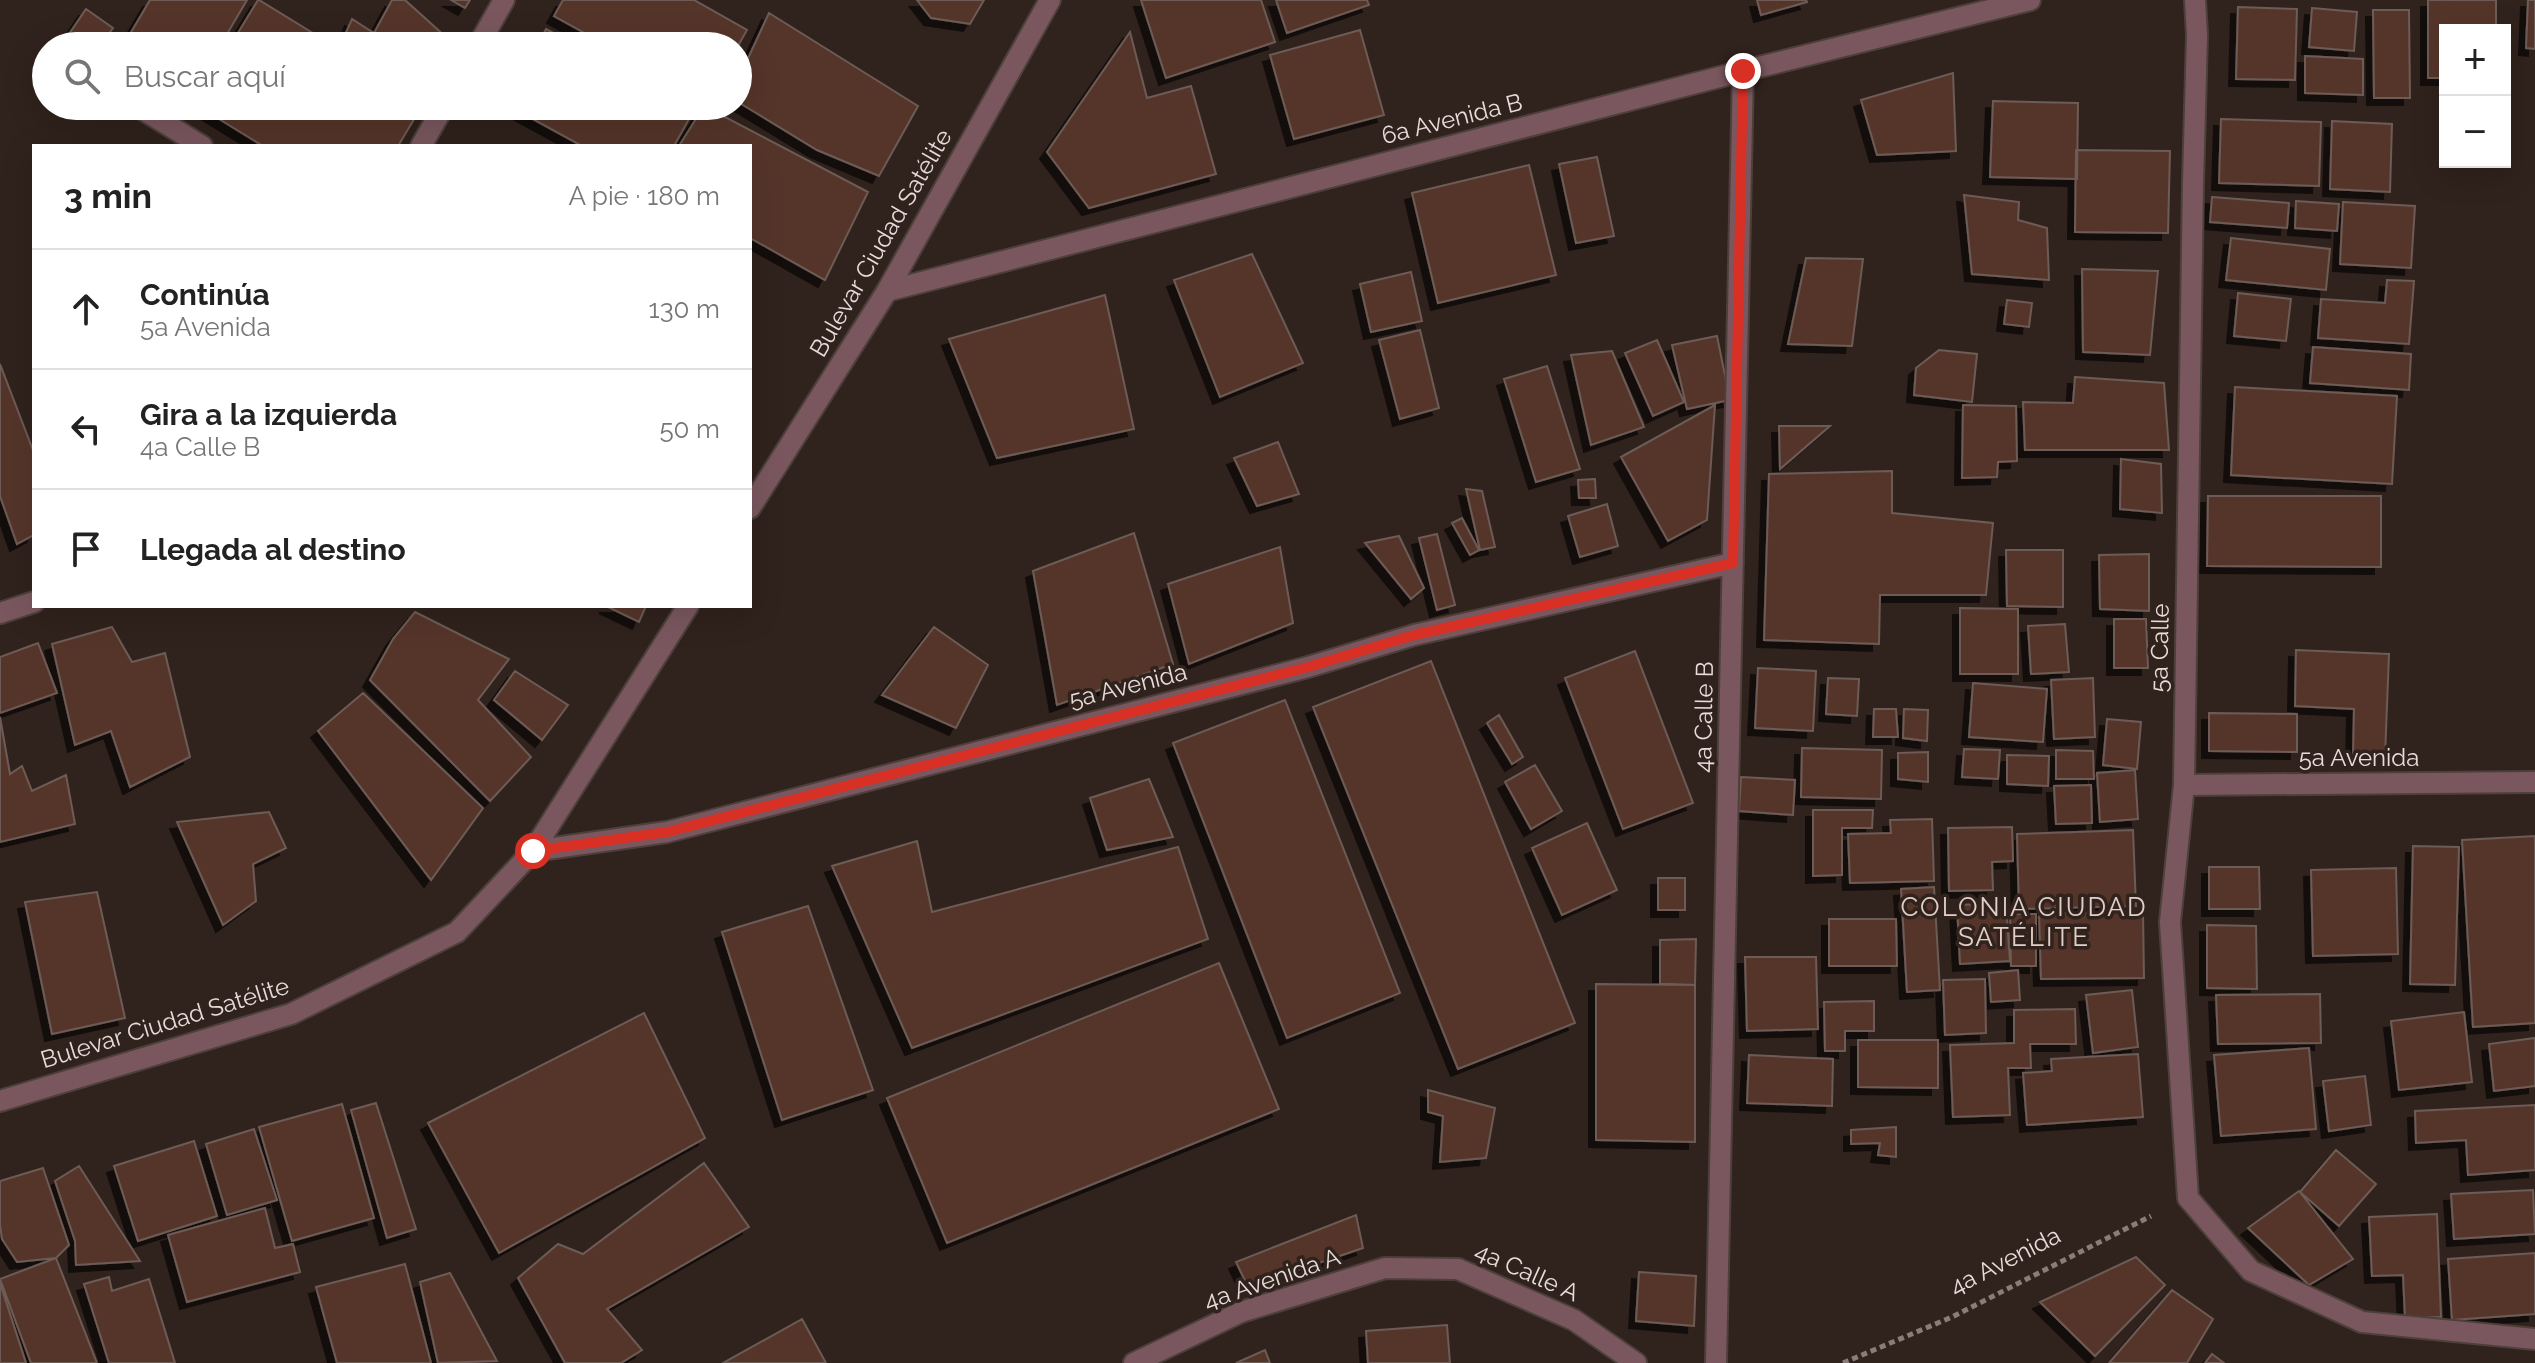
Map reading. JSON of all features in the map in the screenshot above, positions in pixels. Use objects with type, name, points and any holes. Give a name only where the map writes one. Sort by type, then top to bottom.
[{"type":"street","points":[[486,32],[504,0]]},
{"type":"street","name":"Bulevar Ciudad Satélite","points":[[752,505],[887,291],[1050,0]]},
{"type":"street","name":"6a Avenida B","points":[[887,291],[2030,0]]},
{"type":"street","name":"5a Calle","points":[[2188,1198],[2170,922],[2184,785],[2197,35],[2195,0]]},
{"type":"street","name":"4a Calle B","points":[[1716,1363],[1743,71]]},
{"type":"street","points":[[160,120],[199,144]]},
{"type":"street","points":[[422,144],[436,120]]},
{"type":"street","name":"5a Avenida","points":[[533,851],[667,832],[1308,667],[1414,635],[1733,563]]},
{"type":"street","points":[[0,613],[32,603]]},
{"type":"street","name":"Bulevar Ciudad Satélite","points":[[0,1101],[291,1014],[457,932],[533,851],[687,608]]},
{"type":"street","name":"5a Avenida","points":[[2184,785],[2535,782]]},
{"type":"street","points":[[2188,1198],[2251,1271],[2362,1322],[2535,1339]]},
{"type":"street","name":"4a Avenida A","points":[[1134,1363],[1241,1312],[1385,1268]]},
{"type":"street","name":"4a Calle A","points":[[1385,1268],[1458,1269],[1574,1320],[1636,1363]]},
{"type":"path","name":"4a Avenida","points":[[1843,1363],[1952,1317],[2188,1198]]},
{"type":"building","points":[[150,0],[247,0],[228,32],[131,32]]},
{"type":"building","points":[[259,0],[311,32],[239,32]]},
{"type":"building","points":[[392,0],[405,0],[440,32],[375,32]]},
{"type":"building","points":[[451,0],[470,0],[465,8]]},
{"type":"building","points":[[563,0],[694,0],[747,30],[583,32],[554,16]]},
{"type":"building","points":[[917,0],[984,0],[970,24],[931,18]]},
{"type":"building","points":[[1141,0],[1261,0],[1275,42],[1166,78]]},
{"type":"building","points":[[1276,0],[1367,0],[1369,5],[1287,33]]},
{"type":"building","points":[[1757,0],[1806,0],[1807,2],[1761,15]]},
{"type":"building","points":[[2428,0],[2496,0],[2496,24],[2439,24],[2439,78],[2428,78]]},
{"type":"building","points":[[2528,0],[2535,0],[2535,49],[2526,48]]},
{"type":"building","points":[[2238,7],[2297,9],[2295,80],[2236,79]]},
{"type":"building","points":[[2312,8],[2357,12],[2354,51],[2309,47]]},
{"type":"building","points":[[86,9],[113,28],[110,32],[70,32]]},
{"type":"building","points":[[2373,10],[2409,10],[2410,98],[2374,98]]},
{"type":"building","points":[[769,13],[918,106],[879,176],[817,150],[752,111],[752,50]]},
{"type":"building","points":[[352,19],[372,32],[346,32]]},
{"type":"building","points":[[1360,30],[1384,115],[1294,139],[1270,55]]},
{"type":"building","points":[[1130,32],[1147,98],[1191,86],[1216,174],[1089,208],[1047,152]]},
{"type":"building","points":[[2305,56],[2363,59],[2363,95],[2305,93]]},
{"type":"building","points":[[1953,73],[1956,151],[1877,155],[1861,100]]},
{"type":"building","points":[[1993,101],[2078,103],[2077,179],[1990,177]]},
{"type":"building","points":[[2221,119],[2321,122],[2319,186],[2219,183]]},
{"type":"building","points":[[221,120],[414,120],[399,144],[260,144]]},
{"type":"building","points":[[535,120],[688,120],[675,144],[578,144]]},
{"type":"building","points":[[695,120],[731,120],[868,192],[825,280],[752,239],[752,144],[680,144]]},
{"type":"building","points":[[2332,121],[2392,124],[2390,192],[2330,189]]},
{"type":"building","points":[[2076,150],[2170,151],[2168,233],[2075,232]]},
{"type":"building","points":[[1597,157],[1614,236],[1576,243],[1559,164]]},
{"type":"building","points":[[1529,165],[1556,275],[1438,303],[1412,193]]},
{"type":"building","points":[[1964,195],[2019,202],[2018,220],[2047,228],[2049,280],[1972,274]]},
{"type":"building","points":[[2212,197],[2289,203],[2287,228],[2210,222]]},
{"type":"building","points":[[2296,201],[2339,204],[2337,231],[2295,228]]},
{"type":"building","points":[[2343,202],[2415,206],[2411,268],[2340,264]]},
{"type":"building","points":[[2231,238],[2330,249],[2326,290],[2226,280]]},
{"type":"building","points":[[1252,254],[1303,363],[1220,397],[1174,280]]},
{"type":"building","points":[[1806,258],[1863,259],[1852,346],[1788,344]]},
{"type":"building","points":[[2082,269],[2158,271],[2150,355],[2083,352]]},
{"type":"building","points":[[1411,272],[1422,321],[1371,332],[1360,284]]},
{"type":"building","points":[[2387,280],[2414,281],[2409,344],[2318,338],[2321,299],[2385,303]]},
{"type":"building","points":[[2238,293],[2291,299],[2286,341],[2234,336]]},
{"type":"building","points":[[1105,295],[1134,429],[997,458],[949,339]]},
{"type":"building","points":[[2007,300],[2032,303],[2029,327],[2004,324]]},
{"type":"building","points":[[1420,330],[1439,408],[1400,419],[1379,340]]},
{"type":"building","points":[[1717,336],[1730,400],[1687,409],[1672,345]]},
{"type":"building","points":[[1657,340],[1684,402],[1653,416],[1625,353]]},
{"type":"building","points":[[2313,347],[2411,354],[2409,390],[2310,383]]},
{"type":"building","points":[[1939,350],[1977,354],[1972,402],[1914,395],[1916,368]]},
{"type":"building","points":[[1612,351],[1644,427],[1591,445],[1571,355]]},
{"type":"building","points":[[0,364],[32,448],[32,536],[17,544],[0,496]]},
{"type":"building","points":[[1547,366],[1580,469],[1536,482],[1504,379]]},
{"type":"building","points":[[2075,377],[2164,383],[2169,450],[2025,450],[2023,402],[2073,403]]},
{"type":"building","points":[[2235,387],[2397,396],[2392,484],[2231,475]]},
{"type":"building","points":[[1715,405],[1707,520],[1668,541],[1621,457]]},
{"type":"building","points":[[1963,405],[2016,406],[2017,461],[1998,462],[1997,477],[1962,478]]},
{"type":"building","points":[[1779,426],[1830,426],[1780,469]]},
{"type":"building","points":[[1278,442],[1299,494],[1257,506],[1234,458]]},
{"type":"building","points":[[2121,459],[2161,464],[2162,513],[2120,509]]},
{"type":"building","points":[[1892,471],[1892,513],[1993,523],[1986,595],[1880,595],[1879,644],[1764,640],[1769,474]]},
{"type":"building","points":[[1595,479],[1596,498],[1579,498],[1578,480]]},
{"type":"building","points":[[1466,489],[1482,491],[1495,547],[1480,550]]},
{"type":"building","points":[[2208,496],[2381,496],[2381,567],[2207,566]]},
{"type":"building","points":[[1607,504],[1618,546],[1580,557],[1568,516]]},
{"type":"building","points":[[1462,518],[1479,550],[1470,555],[1452,523]]},
{"type":"building","points":[[1134,533],[1173,664],[1057,705],[1033,571]]},
{"type":"building","points":[[1437,534],[1455,605],[1437,610],[1419,538]]},
{"type":"building","points":[[1399,536],[1424,588],[1411,599],[1365,543]]},
{"type":"building","points":[[1280,547],[1293,623],[1189,664],[1168,584]]},
{"type":"building","points":[[2006,550],[2063,550],[2063,607],[2007,606]]},
{"type":"building","points":[[2149,554],[2149,611],[2100,609],[2099,555]]},
{"type":"building","points":[[610,608],[645,608],[639,622]]},
{"type":"building","points":[[1960,608],[2018,609],[2018,674],[1960,674]]},
{"type":"building","points":[[415,612],[509,659],[478,700],[531,757],[490,801],[370,680],[393,639]]},
{"type":"building","points":[[2114,619],[2146,619],[2148,668],[2114,668]]},
{"type":"building","points":[[2065,624],[2069,672],[2031,674],[2028,626]]},
{"type":"building","points":[[112,627],[132,662],[165,653],[190,757],[130,787],[111,731],[75,745],[52,644]]},
{"type":"building","points":[[934,627],[988,665],[956,728],[882,695]]},
{"type":"building","points":[[38,643],[57,693],[0,713],[0,657]]},
{"type":"building","points":[[2296,650],[2389,654],[2385,757],[2353,756],[2354,709],[2295,706]]},
{"type":"building","points":[[1635,651],[1693,803],[1623,829],[1565,678]]},
{"type":"building","points":[[1431,661],[1575,1023],[1458,1069],[1313,707]]},
{"type":"building","points":[[1758,668],[1816,671],[1813,731],[1755,728]]},
{"type":"building","points":[[515,671],[568,705],[542,740],[494,700]]},
{"type":"building","points":[[1828,678],[1859,679],[1857,716],[1826,714]]},
{"type":"building","points":[[2093,678],[2095,737],[2054,739],[2051,680]]},
{"type":"building","points":[[1973,683],[2047,689],[2043,742],[1969,737]]},
{"type":"building","points":[[363,693],[483,808],[431,880],[318,731]]},
{"type":"building","points":[[1285,700],[1400,993],[1287,1038],[1173,743]]},
{"type":"building","points":[[1874,709],[1896,709],[1898,737],[1873,737]]},
{"type":"building","points":[[1904,709],[1928,710],[1927,741],[1903,738]]},
{"type":"building","points":[[2209,713],[2297,714],[2297,752],[2209,751]]},
{"type":"building","points":[[1499,715],[1523,757],[1512,764],[1487,723]]},
{"type":"building","points":[[0,717],[10,774],[22,766],[32,791],[66,775],[75,824],[0,842]]},
{"type":"building","points":[[2107,719],[2141,722],[2137,769],[2103,765]]},
{"type":"building","points":[[1802,748],[1882,750],[1881,799],[1801,797]]},
{"type":"building","points":[[1964,749],[2000,750],[1998,779],[1962,777]]},
{"type":"building","points":[[2056,750],[2093,751],[2094,779],[2056,779]]},
{"type":"building","points":[[1928,752],[1928,782],[1898,779],[1898,753]]},
{"type":"building","points":[[2007,755],[2049,756],[2048,786],[2007,784]]},
{"type":"building","points":[[1535,765],[1562,811],[1531,829],[1505,782]]},
{"type":"building","points":[[2135,770],[2138,819],[2100,822],[2097,773]]},
{"type":"building","points":[[1741,777],[1795,780],[1793,815],[1739,811]]},
{"type":"building","points":[[1149,779],[1173,837],[1107,850],[1090,798]]},
{"type":"building","points":[[2091,785],[2092,823],[2056,824],[2054,786]]},
{"type":"building","points":[[1813,810],[1873,810],[1872,828],[1842,828],[1842,875],[1813,876]]},
{"type":"building","points":[[269,812],[286,848],[253,864],[256,901],[223,925],[177,822]]},
{"type":"building","points":[[1932,819],[1934,881],[1850,883],[1848,834],[1891,833],[1890,820]]},
{"type":"building","points":[[1587,823],[1617,890],[1562,915],[1532,848]]},
{"type":"building","points":[[2012,827],[2013,861],[1992,862],[1993,890],[1949,891],[1948,828]]},
{"type":"building","points":[[2133,830],[2136,906],[2019,909],[2017,834]]},
{"type":"building","points":[[2535,836],[2535,1023],[2473,1027],[2462,840]]},
{"type":"building","points":[[917,841],[932,912],[1178,847],[1208,939],[912,1048],[832,866]]},
{"type":"building","points":[[2413,846],[2459,847],[2455,985],[2410,984]]},
{"type":"building","points":[[2209,867],[2259,867],[2260,909],[2209,909]]},
{"type":"building","points":[[2396,868],[2398,954],[2313,956],[2311,870]]},
{"type":"building","points":[[1658,878],[1685,878],[1685,910],[1658,910]]},
{"type":"building","points":[[1934,887],[1940,990],[1907,992],[1901,889]]},
{"type":"building","points":[[97,892],[125,1018],[52,1034],[25,902]]},
{"type":"building","points":[[2006,903],[2010,961],[1960,964],[1957,905]]},
{"type":"building","points":[[808,906],[873,1090],[782,1120],[722,932]]},
{"type":"building","points":[[2143,912],[2144,978],[2041,979],[2039,913]]},
{"type":"building","points":[[2010,914],[2036,914],[2036,966],[2011,966]]},
{"type":"building","points":[[1829,919],[1896,919],[1897,966],[1829,966]]},
{"type":"building","points":[[2207,925],[2256,926],[2257,989],[2207,988]]},
{"type":"building","points":[[1696,939],[1695,985],[1660,984],[1660,940]]},
{"type":"building","points":[[1745,957],[1816,957],[1818,1029],[1747,1031]]},
{"type":"building","points":[[1219,963],[1279,1109],[947,1243],[887,1098]]},
{"type":"building","points":[[2018,970],[2020,1000],[1991,1002],[1989,973]]},
{"type":"building","points":[[1985,979],[1986,1033],[1945,1035],[1943,980]]},
{"type":"building","points":[[1596,984],[1695,985],[1695,1142],[1596,1140]]},
{"type":"building","points":[[2132,990],[2138,1047],[2093,1053],[2086,995]]},
{"type":"building","points":[[2320,994],[2321,1043],[2218,1044],[2216,995]]},
{"type":"building","points":[[1874,1001],[1874,1031],[1845,1031],[1845,1051],[1825,1051],[1824,1002]]},
{"type":"building","points":[[2075,1009],[2076,1044],[2030,1044],[2031,1068],[2008,1068],[2010,1115],[1953,1117],[1950,1045],[2014,1043],[2014,1010]]},
{"type":"building","points":[[2464,1012],[2472,1082],[2399,1090],[2391,1021]]},
{"type":"building","points":[[644,1013],[705,1138],[499,1253],[428,1123]]},
{"type":"building","points":[[2535,1038],[2535,1086],[2494,1091],[2489,1044]]},
{"type":"building","points":[[1858,1040],[1938,1040],[1938,1088],[1858,1087]]},
{"type":"building","points":[[2309,1048],[2316,1129],[2221,1136],[2214,1055]]},
{"type":"building","points":[[2138,1054],[2143,1117],[2027,1125],[2023,1073],[2052,1071],[2051,1059]]},
{"type":"building","points":[[1749,1055],[1833,1059],[1832,1106],[1747,1103]]},
{"type":"building","points":[[2365,1076],[2371,1125],[2329,1131],[2323,1081]]},
{"type":"building","points":[[1428,1090],[1495,1108],[1486,1158],[1440,1162],[1443,1116],[1428,1112]]},
{"type":"building","points":[[376,1103],[416,1229],[387,1238],[351,1110]]},
{"type":"building","points":[[342,1104],[374,1218],[292,1241],[259,1127]]},
{"type":"building","points":[[2535,1105],[2535,1170],[2468,1175],[2466,1140],[2416,1143],[2415,1111]]},
{"type":"building","points":[[1896,1127],[1896,1157],[1878,1155],[1880,1143],[1851,1144],[1851,1130]]},
{"type":"building","points":[[254,1129],[277,1200],[227,1215],[206,1144]]},
{"type":"building","points":[[194,1141],[217,1216],[138,1241],[114,1166]]},
{"type":"building","points":[[2336,1150],[2376,1184],[2339,1226],[2300,1192]]},
{"type":"building","points":[[704,1163],[749,1227],[607,1309],[642,1350],[621,1363],[565,1363],[518,1278],[558,1244],[583,1254]]},
{"type":"building","points":[[79,1166],[140,1261],[76,1265],[75,1241],[55,1181]]},
{"type":"building","points":[[43,1168],[69,1245],[56,1258],[17,1262],[2,1239],[0,1181]]},
{"type":"building","points":[[2533,1190],[2535,1234],[2454,1239],[2451,1194]]},
{"type":"building","points":[[2299,1191],[2353,1259],[2309,1285],[2248,1228]]},
{"type":"building","points":[[265,1208],[275,1248],[293,1244],[300,1272],[187,1302],[168,1235]]},
{"type":"building","points":[[2437,1214],[2441,1317],[2405,1318],[2403,1275],[2372,1276],[2369,1217]]},
{"type":"building","points":[[1356,1215],[1363,1248],[1248,1287],[1236,1262]]},
{"type":"building","points":[[2535,1253],[2535,1314],[2452,1320],[2448,1259]]},
{"type":"building","points":[[2136,1257],[2165,1285],[2095,1356],[2040,1302]]},
{"type":"building","points":[[56,1258],[97,1363],[31,1363],[0,1279]]},
{"type":"building","points":[[405,1264],[431,1363],[337,1363],[316,1287]]},
{"type":"building","points":[[1639,1272],[1696,1276],[1694,1326],[1636,1321]]},
{"type":"building","points":[[450,1273],[497,1361],[438,1363],[420,1282]]},
{"type":"building","points":[[109,1277],[112,1291],[149,1279],[175,1363],[109,1363],[84,1284]]},
{"type":"building","points":[[0,1283],[26,1363],[0,1363]]},
{"type":"building","points":[[2172,1290],[2213,1319],[2187,1363],[2109,1363]]},
{"type":"building","points":[[802,1319],[826,1363],[723,1363]]},
{"type":"building","points":[[1447,1325],[1450,1363],[1368,1363],[1366,1331]]},
{"type":"building","points":[[1265,1350],[1270,1363],[1236,1363]]},
{"type":"building","points":[[2212,1354],[2224,1363],[2205,1363]]},
{"type":"district","name":"COLONIA CIUDAD SATÉLITE","points":[[2024,922]]},
{"type":"route","points":[[533,851],[667,832],[1308,667],[1414,635],[1733,563],[1743,71]]}]
